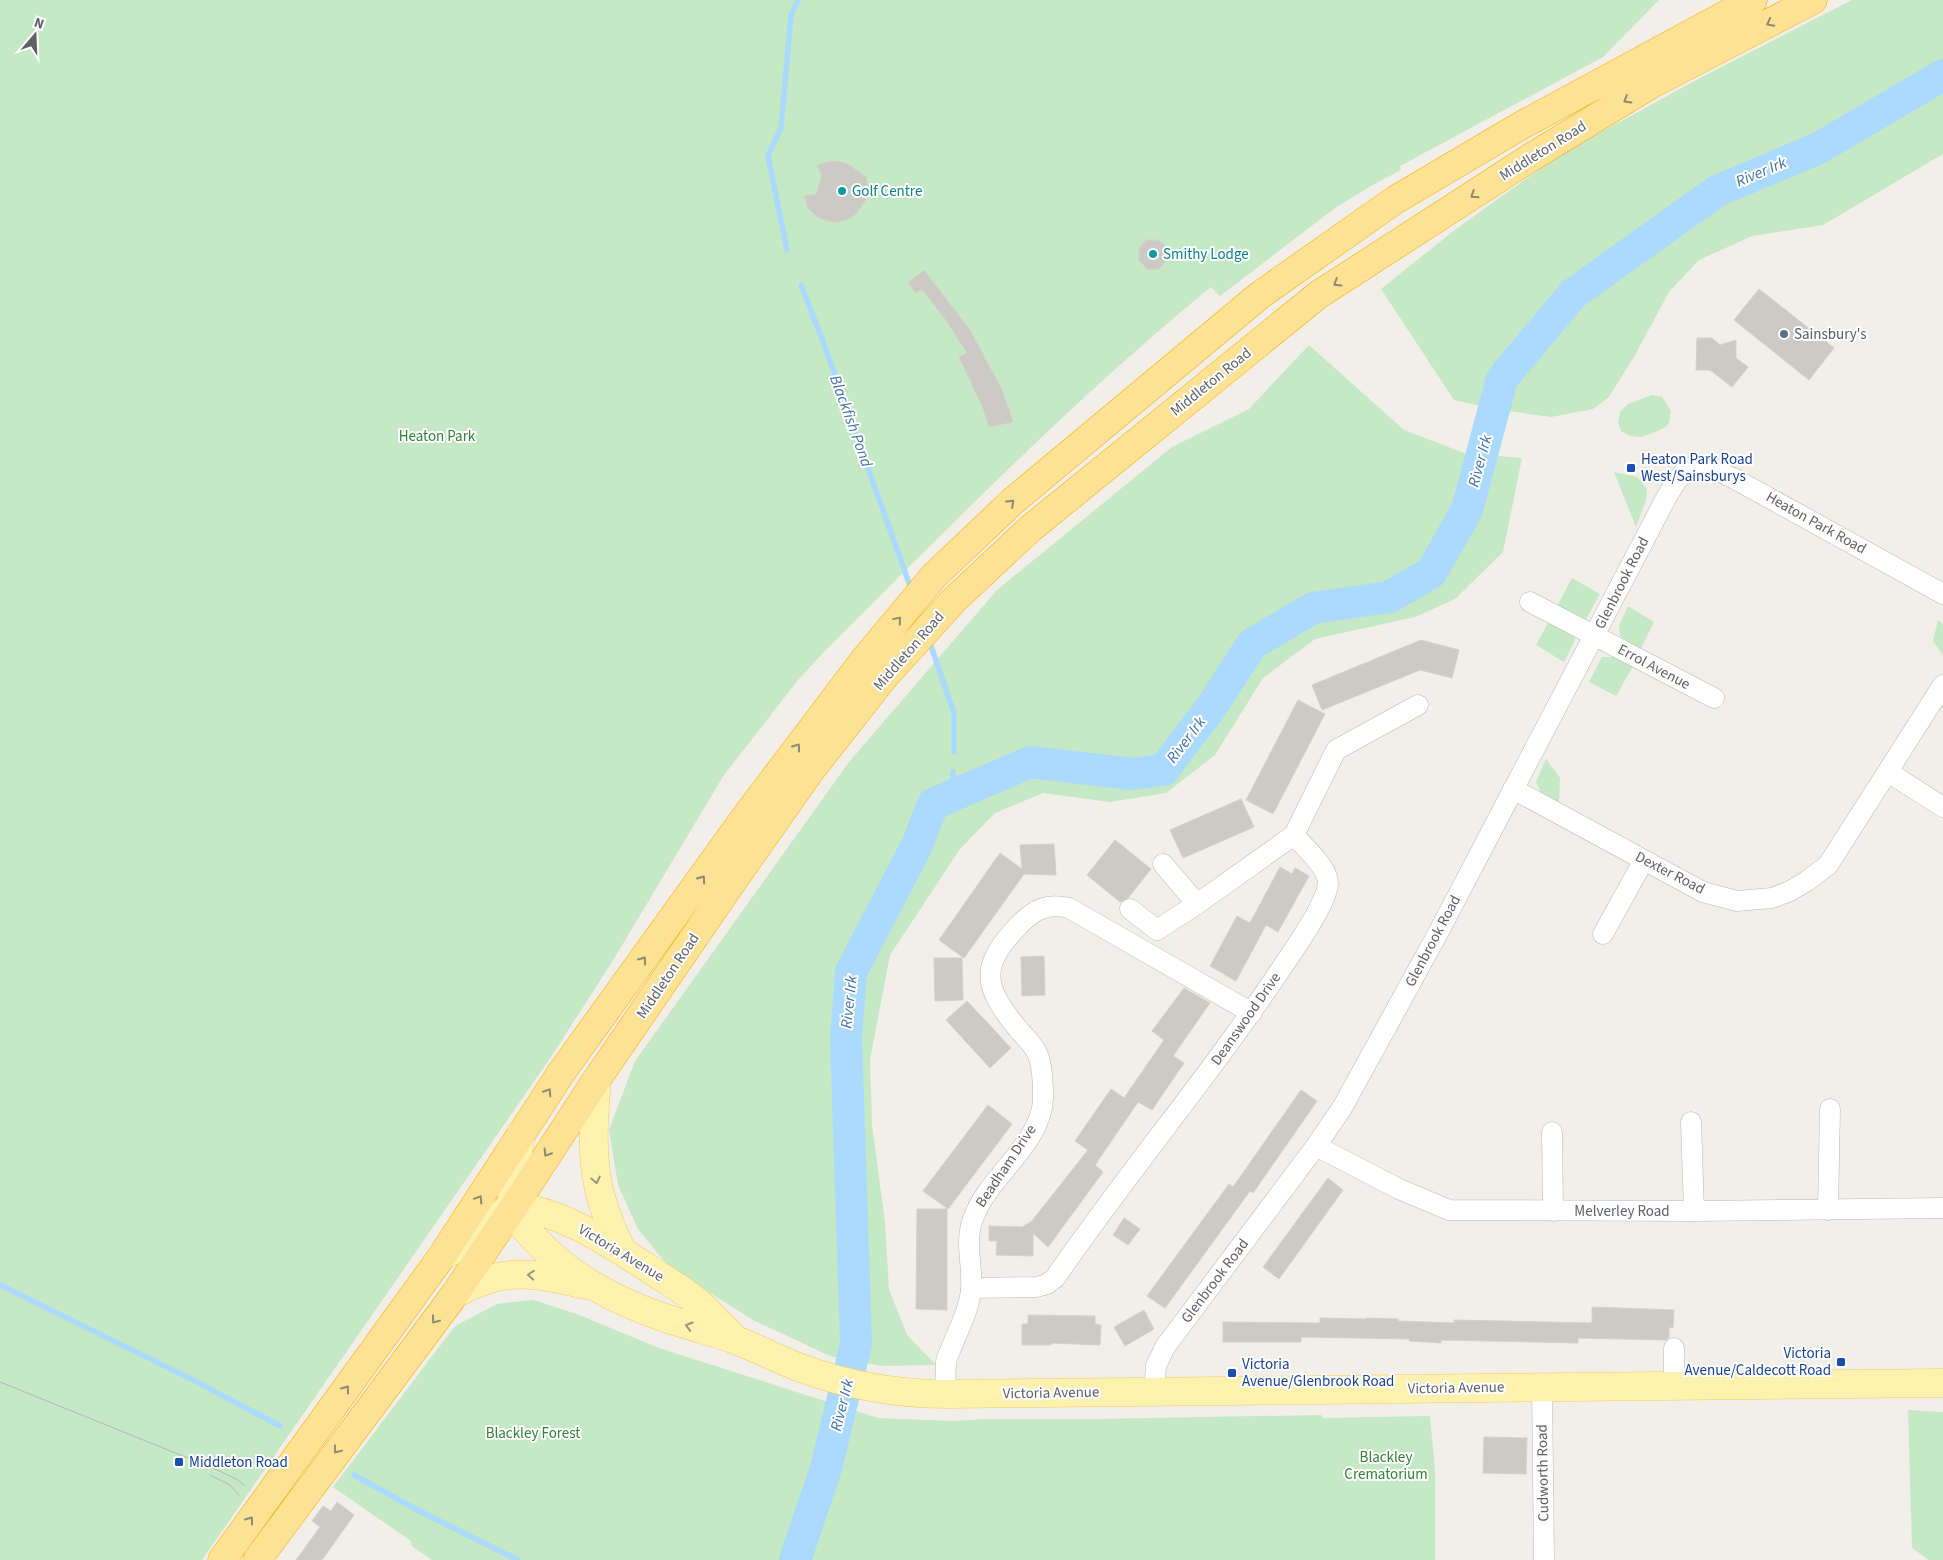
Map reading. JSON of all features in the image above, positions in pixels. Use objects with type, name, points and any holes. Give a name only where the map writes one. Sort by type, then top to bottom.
[{"type":"highway","name":"Middleton Road","points":[[222,1560],[442,1256],[561,1073],[746,816],[864,660],[934,576],[1013,501],[1260,295],[1394,200],[1522,125],[1753,0]]},
{"type":"highway","name":"Middleton Road","points":[[257,1560],[455,1294],[596,1079],[811,770],[884,677],[955,599],[1032,528],[1318,295],[1533,156],[1650,85],[1813,0]]},
{"type":"main road","points":[[596,1079],[593,1136],[595,1174],[605,1212],[623,1252]]},
{"type":"main road","points":[[442,1256],[464,1245],[498,1215],[513,1208],[514,1182],[521,1133]]},
{"type":"main road","name":"Victoria Avenue","points":[[513,1208],[535,1212],[576,1225],[598,1236],[700,1304],[736,1340]]},
{"type":"main road","name":"Victoria Avenue","points":[[513,1208],[522,1224],[540,1245],[596,1288],[630,1304],[679,1323],[736,1340],[797,1367],[831,1379],[869,1388],[910,1394],[1943,1383]]},
{"type":"main road","points":[[455,1294],[484,1280],[518,1274],[553,1277],[596,1288]]},
{"type":"street","name":"Heaton Park Road","points":[[1686,470],[1690,467],[1701,465],[1733,478],[1943,594]]},
{"type":"street","name":"Glenbrook Road","points":[[1154,1392],[1156,1366],[1165,1347],[1316,1146],[1342,1108],[1437,935],[1652,525],[1679,478],[1686,470]]},
{"type":"street","name":"Errol Avenue","points":[[1530,602],[1714,698]]},
{"type":"street","name":"Dexter Road","points":[[1513,789],[1703,892],[1737,901],[1772,898],[1807,881],[1828,865],[1943,685]]},
{"type":"street","points":[[1130,909],[1157,930],[1294,836],[1336,750],[1418,705]]},
{"type":"street","points":[[1888,772],[1943,807]]},
{"type":"street","name":"Deanswood Drive","points":[[972,1288],[1037,1287],[1055,1278],[1091,1225],[1252,1013],[1296,946],[1327,891],[1326,872],[1294,836]]},
{"type":"street","points":[[1603,934],[1644,860]]},
{"type":"street","points":[[1163,864],[1197,904]]},
{"type":"street","name":"Beadham Drive","points":[[946,1394],[946,1362],[969,1302],[972,1288],[968,1249],[970,1226],[976,1211],[996,1181],[1020,1151],[1039,1118],[1043,1100],[1042,1080],[1037,1053],[994,996],[991,985],[990,973],[995,957],[1004,940],[1023,921],[1050,905],[1070,908],[1252,1013]]},
{"type":"street","points":[[1828,1210],[1830,1109]]},
{"type":"street","points":[[1691,1122],[1694,1211]]},
{"type":"street","points":[[1552,1132],[1553,1211]]},
{"type":"street","name":"Melverley Road","points":[[1316,1146],[1399,1189],[1449,1210],[1694,1211],[1943,1208]]},
{"type":"street","points":[[1674,1348],[1674,1385]]},
{"type":"street","name":"Cudworth Road","points":[[1542,1387],[1544,1560]]},
{"type":"green space","name":"Heaton Park","points":[[0,0],[1659,0],[1603,57],[1400,166],[1401,170],[1335,208],[1220,296],[1211,287],[1061,419],[965,511],[824,652],[798,680],[724,775],[612,962],[551,1057],[202,1560],[0,1560]]},
{"type":"green space","points":[[1852,0],[1943,0],[1943,60],[1898,94],[1768,165],[1706,188],[1612,251],[1564,294],[1504,367],[1485,407],[1454,400],[1381,289],[1456,229],[1561,154],[1700,78]]},
{"type":"green space","points":[[1943,90],[1943,154],[1823,225],[1752,236],[1699,260],[1669,292],[1635,355],[1609,397],[1593,409],[1551,417],[1509,411],[1516,383],[1586,300],[1726,198],[1839,151]]},
{"type":"green space","points":[[1309,345],[1404,430],[1464,453],[1522,458],[1503,552],[1455,599],[1415,617],[1315,639],[1263,678],[1215,755],[1166,793],[1110,802],[1043,793],[995,813],[960,849],[890,955],[870,1060],[872,1124],[885,1223],[889,1289],[907,1335],[936,1365],[881,1366],[830,1356],[753,1320],[669,1267],[638,1229],[618,1185],[609,1130],[635,1061],[849,762],[997,590],[1172,447],[1249,409]]},
{"type":"green space","points":[[1652,395],[1662,397],[1671,411],[1669,423],[1666,427],[1641,437],[1630,436],[1621,431],[1618,422],[1620,412],[1628,404]]},
{"type":"green space","points":[[1614,472],[1637,477],[1647,489],[1646,500],[1636,527]]},
{"type":"green space","points":[[1572,578],[1600,594],[1584,623],[1556,608]]},
{"type":"green space","points":[[1628,606],[1654,622],[1640,650],[1620,636],[1619,626]]},
{"type":"green space","points":[[1550,619],[1575,633],[1575,640],[1564,662],[1536,645]]},
{"type":"green space","points":[[1938,620],[1943,624],[1943,655],[1933,641]]},
{"type":"green space","points":[[1602,657],[1616,657],[1633,666],[1616,696],[1589,682]]},
{"type":"green space","points":[[1546,759],[1560,778],[1559,804],[1542,795],[1536,782]]},
{"type":"green space","name":"Blackley Forest","points":[[533,1300],[577,1314],[659,1348],[878,1418],[954,1421],[1321,1415],[1323,1418],[1430,1416],[1435,1471],[1435,1560],[432,1560],[412,1546],[411,1541],[333,1487],[455,1326],[497,1304]]},
{"type":"green space","points":[[1908,1410],[1943,1412],[1943,1560],[1929,1560],[1912,1548]]},
{"type":"building","name":"Golf Centre","points":[[838,161],[848,164],[866,177],[868,189],[865,201],[855,215],[849,219],[837,222],[827,221],[816,216],[808,208],[804,196],[816,194],[822,176],[817,165]]},
{"type":"building","name":"Smithy Lodge","points":[[1146,240],[1158,240],[1167,247],[1167,259],[1159,269],[1148,270],[1139,260],[1139,249]]},
{"type":"building","points":[[924,270],[970,330],[1002,390],[1013,422],[989,427],[982,406],[959,357],[967,353],[948,323],[922,289],[916,293],[908,283]]},
{"type":"building","name":"Sainsbury's","points":[[1759,289],[1834,348],[1809,380],[1734,320]]},
{"type":"building","points":[[1697,338],[1712,338],[1720,345],[1736,340],[1736,358],[1748,367],[1732,387],[1710,370],[1696,370]]},
{"type":"building","points":[[1421,640],[1459,650],[1452,678],[1420,670],[1322,710],[1312,685]]},
{"type":"building","points":[[1298,700],[1325,714],[1273,814],[1246,800]]},
{"type":"building","points":[[1241,799],[1254,827],[1183,858],[1170,830]]},
{"type":"building","points":[[1115,840],[1151,869],[1128,898],[1120,902],[1087,875]]},
{"type":"building","points":[[1054,844],[1056,875],[1024,874],[964,958],[939,940],[1000,853],[1022,869],[1020,845]]},
{"type":"building","points":[[1280,867],[1292,874],[1295,868],[1309,876],[1278,932],[1266,925],[1236,981],[1210,966],[1237,916],[1250,923]]},
{"type":"building","points":[[1044,956],[1045,995],[1022,996],[1021,957]]},
{"type":"building","points":[[934,958],[962,958],[963,1000],[935,1001]]},
{"type":"building","points":[[1184,988],[1210,1003],[1173,1056],[1184,1063],[1152,1110],[1138,1102],[1095,1165],[1103,1172],[1048,1247],[1033,1233],[1033,1256],[996,1255],[997,1241],[989,1241],[989,1226],[1022,1227],[1031,1222],[1088,1150],[1075,1141],[1111,1089],[1124,1098],[1164,1040],[1152,1031]]},
{"type":"building","points":[[967,1001],[1011,1048],[990,1068],[946,1020]]},
{"type":"building","points":[[1301,1090],[1317,1101],[1253,1193],[1250,1191],[1165,1308],[1147,1296],[1229,1184],[1233,1187]]},
{"type":"building","points":[[988,1105],[1012,1124],[948,1209],[923,1191]]},
{"type":"building","points":[[1328,1178],[1343,1190],[1279,1279],[1263,1267]]},
{"type":"building","points":[[917,1209],[947,1209],[947,1310],[916,1309]]},
{"type":"building","points":[[1124,1218],[1140,1229],[1128,1245],[1113,1235]]},
{"type":"building","points":[[1592,1307],[1674,1310],[1673,1328],[1669,1327],[1669,1337],[1666,1340],[1578,1338],[1578,1343],[1441,1340],[1441,1343],[1409,1341],[1410,1339],[1301,1337],[1301,1342],[1223,1342],[1223,1322],[1320,1323],[1320,1318],[1366,1318],[1454,1323],[1454,1320],[1592,1323]]},
{"type":"building","points":[[1144,1310],[1154,1329],[1125,1346],[1114,1327]]},
{"type":"building","points":[[1028,1315],[1095,1316],[1095,1324],[1101,1325],[1100,1345],[1052,1343],[1051,1345],[1022,1345],[1022,1324],[1028,1324]]},
{"type":"building","points":[[1484,1437],[1527,1438],[1526,1474],[1483,1473]]},
{"type":"building","points":[[337,1502],[354,1515],[322,1560],[296,1560],[320,1527],[312,1521],[323,1506],[331,1511]]},
{"type":"waterway","name":"Blackfish Pond","points":[[787,250],[768,156],[781,128],[791,15],[798,0]]},
{"type":"waterway","name":"River Irk","points":[[795,1560],[826,1468],[856,1344],[846,1037],[851,972],[917,845],[933,804],[1030,762],[1132,774],[1163,770],[1210,709],[1252,644],[1313,608],[1389,597],[1431,573],[1467,510],[1502,379],[1573,294],[1717,191],[1819,148],[1943,75]]},
{"type":"waterway","name":"Blackfish Pond","points":[[801,285],[909,583]]},
{"type":"waterway","name":"Blackfish Pond","points":[[930,643],[954,713],[954,752]]},
{"type":"waterway","points":[[953,772],[953,796]]},
{"type":"waterway","points":[[0,1285],[197,1382],[280,1426]]},
{"type":"waterway","points":[[354,1475],[421,1512],[518,1560]]},
{"type":"tram line","points":[[0,1382],[215,1469],[244,1485]]},
{"type":"tram line","points":[[210,1475],[230,1485],[239,1495]]},
{"type":"place","name":"Golf Centre","points":[[842,191]]},
{"type":"place","name":"Smithy Lodge","points":[[1153,254]]},
{"type":"place","name":"Sainsbury's","points":[[1784,334]]},
{"type":"place","name":"Heaton Park Road West/Sainsburys","points":[[1631,468]]},
{"type":"place","name":"Victoria Avenue/Caldecott Road","points":[[1841,1362]]},
{"type":"place","name":"Victoria Avenue/Glenbrook Road","points":[[1232,1373]]},
{"type":"place","name":"Middleton Road","points":[[179,1462]]},
{"type":"park label","name":"Blackley Crematorium","points":[[1386,1466]]}]
